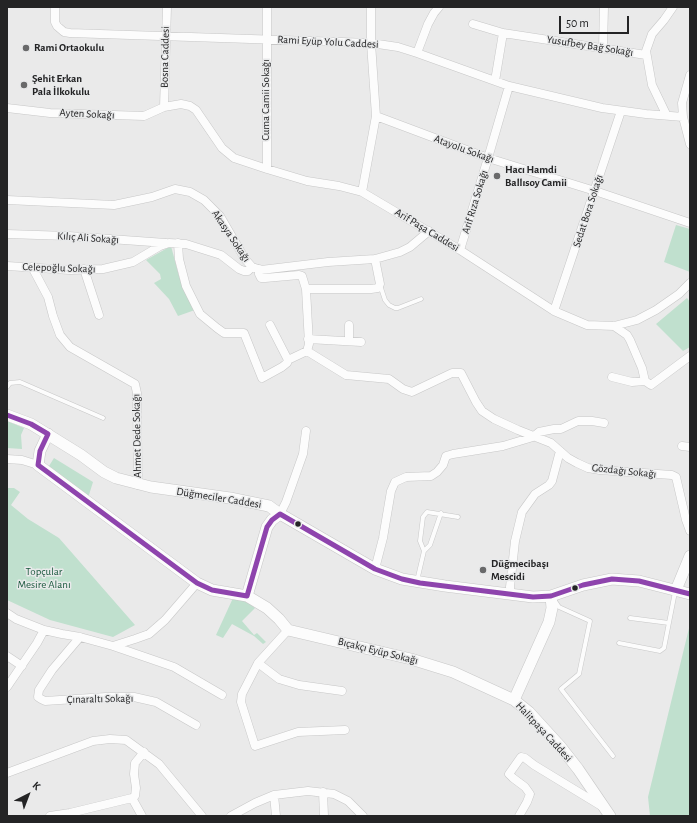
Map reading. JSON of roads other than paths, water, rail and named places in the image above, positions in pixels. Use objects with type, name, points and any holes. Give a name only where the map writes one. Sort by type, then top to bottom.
[{"type":"street","name":"Rami Eyüp Yolu Caddesi","points":[[55,7],[55,22],[59,28],[70,34],[371,43],[398,47],[508,86],[602,108],[683,117]]},
{"type":"street","name":"Bosna Caddesi","points":[[164,107],[167,7]]},
{"type":"street","name":"Cuma Camii Sokağı","points":[[266,169],[267,7]]},
{"type":"street","points":[[362,192],[376,116],[371,43],[371,7]]},
{"type":"street","points":[[417,53],[428,24],[434,12],[439,7]]},
{"type":"street","points":[[603,48],[604,7]]},
{"type":"street","points":[[646,55],[647,45],[652,34],[673,7]]},
{"type":"street","name":"Yusufbey Bağ Sokağı","points":[[473,24],[503,33],[646,55],[652,85],[666,114]]},
{"type":"street","points":[[495,81],[503,33]]},
{"type":"street","points":[[690,78],[682,103],[683,117],[690,144]]},
{"type":"street","name":"Arif Rıza Sokağı","points":[[460,250],[508,86]]},
{"type":"street","name":"Arif Paşa Caddesi","points":[[164,107],[181,104],[190,106],[196,110],[222,148],[234,158],[307,181],[339,186],[362,192],[460,250],[554,311],[587,325],[614,326],[636,320],[648,315],[679,294],[690,283]]},
{"type":"street","name":"Ayten Sokağı","points":[[7,108],[50,113],[144,116],[164,107]]},
{"type":"street","name":"Sedat Bora Sokağı","points":[[554,311],[621,110]]},
{"type":"street","name":"Atayolu Sokağı","points":[[376,116],[488,158],[595,191],[690,223]]},
{"type":"street","name":"Akasya Sokağı","points":[[7,200],[114,205],[152,198],[175,189],[190,192],[204,200],[220,216],[241,253],[256,268],[276,269],[328,262],[375,259],[400,252],[410,247],[429,231]]},
{"type":"street","name":"Kılıç Ali Sokağı","points":[[7,234],[168,243]]},
{"type":"street","name":"Celepoğlu Sokağı","points":[[7,266],[103,269],[133,262],[168,243],[178,243],[221,255],[239,269],[244,271],[256,268]]},
{"type":"street","points":[[178,243],[179,259],[186,286],[200,314],[224,333],[244,332],[256,366],[262,378],[264,378],[282,367],[288,360],[307,351],[306,289],[302,276],[261,278],[256,268]]},
{"type":"street","points":[[306,289],[378,288],[380,284],[375,259]]},
{"type":"street","name":"Ahmet Dede Sokağı","points":[[32,267],[48,297],[52,316],[60,335],[70,347],[135,384],[137,393],[138,485]]},
{"type":"street","points":[[84,269],[99,315]]},
{"type":"street","points":[[349,324],[350,342]]},
{"type":"street","points":[[270,325],[288,360]]},
{"type":"street","points":[[614,326],[630,340],[642,368],[645,381],[650,385],[690,356]]},
{"type":"street","points":[[308,339],[361,342]]},
{"type":"street","name":"Gözdağı Sokağı","points":[[307,351],[346,375],[389,379],[403,389],[412,392],[452,373],[461,373],[482,411],[494,419],[533,437],[551,443],[560,452],[576,463],[600,470],[672,475],[676,477],[690,532]]},
{"type":"street","points":[[612,377],[632,382],[645,381]]},
{"type":"street","name":"Düğmeciler Caddesi","points":[[7,415],[31,424],[116,478],[138,485],[269,506],[280,514],[375,569],[416,582],[533,597],[551,596],[583,585],[612,579],[639,580],[690,594]]},
{"type":"street","points":[[375,569],[383,538],[391,491],[395,482],[406,477],[431,476],[438,472],[446,456],[452,454],[503,446],[533,437],[539,432],[560,429],[578,421],[604,423]]},
{"type":"street","points":[[247,596],[267,527],[272,520],[280,514],[286,502],[303,454],[306,431]]},
{"type":"street","points":[[38,465],[40,451],[48,434]]},
{"type":"street","points":[[511,595],[510,587],[515,541],[522,512],[535,494],[552,481],[560,452]]},
{"type":"street","points":[[7,459],[22,460],[38,465],[197,583],[212,590],[247,596],[267,608],[279,619],[288,630],[258,663],[242,694],[241,702],[255,746],[298,732],[345,730]]},
{"type":"street","points":[[676,590],[690,556]]},
{"type":"street","points":[[113,646],[149,634],[166,620],[197,583]]},
{"type":"street","name":"Halitpaşa Caddesi","points":[[551,596],[552,608],[549,622],[514,700],[529,712],[560,746],[607,812]]},
{"type":"street","points":[[7,613],[44,630],[80,637],[113,646],[174,667],[222,695]]},
{"type":"street","points":[[7,687],[37,643],[44,630]]},
{"type":"street","name":"Bıçakçı Eyüp Sokağı","points":[[288,630],[411,659],[454,672],[514,700]]},
{"type":"street","name":"Çınaraltı Sokağı","points":[[80,637],[52,670],[39,690],[38,697],[45,701],[106,696],[134,696],[156,702],[196,725]]},
{"type":"street","points":[[7,656],[22,666]]},
{"type":"street","points":[[258,663],[279,679],[299,685],[342,691]]},
{"type":"street","points":[[7,773],[93,741],[110,739],[126,740],[159,764],[202,816]]},
{"type":"street","points":[[50,816],[70,813],[135,796],[135,763],[144,752]]},
{"type":"street","points":[[519,816],[530,794],[526,787],[509,774],[521,757],[607,812]]},
{"type":"street","points":[[231,816],[274,795],[308,791],[334,794],[348,800],[363,816]]},
{"type":"street","points":[[323,792],[324,816]]},
{"type":"street","points":[[274,795],[276,816]]},
{"type":"street","points":[[132,798],[142,816]]},
{"type":"lane","points":[[380,284],[385,300],[389,305],[395,308],[421,299]]},
{"type":"lane","points":[[7,387],[10,383],[20,382],[103,418]]},
{"type":"lane","points":[[424,552],[420,541],[423,517],[427,512],[458,516]]},
{"type":"lane","points":[[416,582],[424,552],[430,545],[441,513]]},
{"type":"lane","points":[[618,643],[660,651],[664,648],[676,590]]},
{"type":"lane","points":[[551,596],[559,607],[590,621],[579,674],[561,689],[613,756]]},
{"type":"lane","points":[[630,618],[669,623]]},
{"type":"place","name":"Rami Ortaokulu","points":[[26,48]]},
{"type":"place","name":"Şehit Erkan Pala İlkokulu","points":[[24,85]]},
{"type":"place","name":"Hacı Hamdi Ballısoy Camii","points":[[497,176]]},
{"type":"place","name":"Düğmecibaşı Mescidi","points":[[483,570]]},
{"type":"park label","name":"Topçular Mesire Alanı","points":[[44,578]]}]
